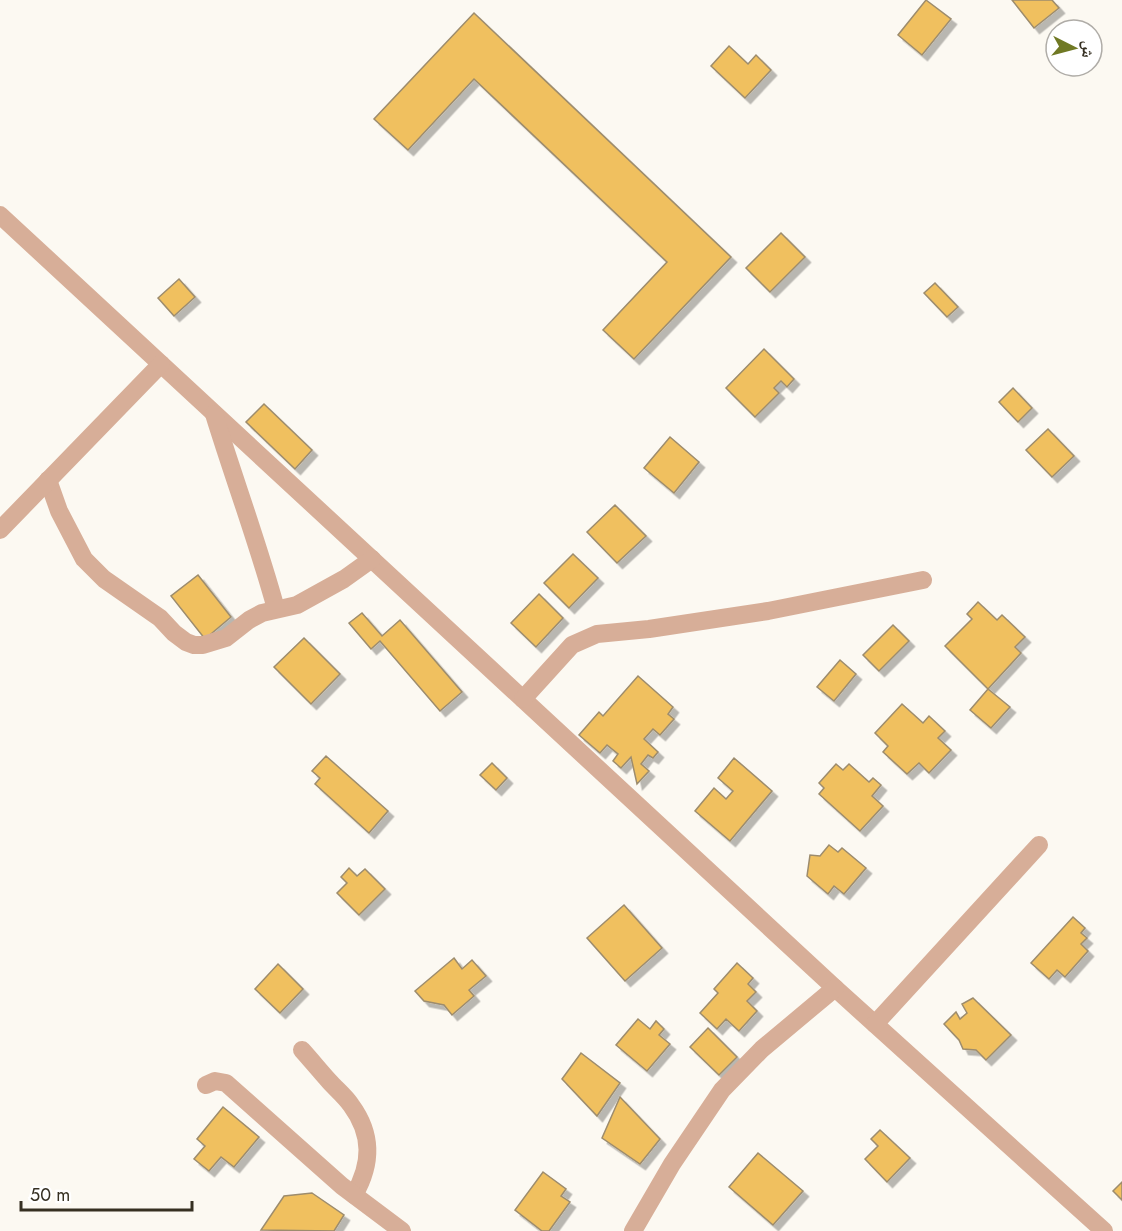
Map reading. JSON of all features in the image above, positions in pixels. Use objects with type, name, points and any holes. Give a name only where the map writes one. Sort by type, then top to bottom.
[{"type":"street","points":[[0,215],[835,988],[1104,1231]]},
{"type":"street","points":[[0,530],[161,364]]},
{"type":"street","points":[[214,413],[231,471],[264,565],[276,609]]},
{"type":"street","points":[[48,480],[59,512],[84,559],[104,579],[152,612],[186,642],[194,645],[203,645],[226,638],[262,613],[297,605],[344,579],[372,559]]},
{"type":"street","points":[[523,699],[572,645],[597,634],[649,629],[768,611],[923,580]]},
{"type":"street","points":[[875,1024],[1038,845]]},
{"type":"street","points":[[633,1231],[672,1164],[722,1090],[762,1049],[835,988]]},
{"type":"street","points":[[302,1050],[351,1105],[363,1125],[368,1147],[367,1167],[354,1195]]},
{"type":"street","points":[[206,1085],[214,1081],[226,1083],[342,1186],[402,1231]]},
{"type":"building","points":[[926,0],[951,19],[922,55],[898,35]]},
{"type":"building","points":[[1012,0],[1052,0],[1059,8],[1034,28]]},
{"type":"building","points":[[474,13],[731,257],[634,359],[603,330],[667,262],[474,79],[408,150],[374,119]]},
{"type":"building","points":[[729,46],[748,64],[756,55],[771,70],[745,98],[711,66]]},
{"type":"building","points":[[781,233],[805,257],[770,292],[746,268]]},
{"type":"building","points":[[179,279],[195,297],[174,316],[158,298]]},
{"type":"building","points":[[935,283],[958,307],[947,317],[924,293]]},
{"type":"building","points":[[764,349],[794,379],[787,387],[781,381],[774,388],[779,393],[755,417],[726,388]]},
{"type":"building","points":[[1013,388],[1032,408],[1018,422],[999,402]]},
{"type":"building","points":[[264,404],[312,450],[295,469],[246,422]]},
{"type":"building","points":[[1048,429],[1074,456],[1052,477],[1026,450]]},
{"type":"building","points":[[670,437],[699,462],[674,493],[644,468]]},
{"type":"building","points":[[615,505],[646,536],[617,563],[587,532]]},
{"type":"building","points":[[573,554],[598,578],[569,608],[544,583]]},
{"type":"building","points":[[198,575],[231,617],[205,639],[171,596]]},
{"type":"building","points":[[539,594],[563,618],[536,647],[511,623]]},
{"type":"building","points":[[978,602],[997,620],[1002,615],[1025,637],[1015,647],[1021,653],[988,689],[945,646],[972,619],[967,614]]},
{"type":"building","points":[[362,613],[382,636],[400,620],[462,692],[440,711],[380,641],[371,649],[349,623]]},
{"type":"building","points":[[893,625],[909,641],[879,671],[863,655]]},
{"type":"building","points":[[304,638],[340,674],[311,704],[274,667]]},
{"type":"building","points":[[840,660],[856,674],[834,701],[817,687]]},
{"type":"building","points":[[638,676],[673,707],[668,714],[674,719],[660,735],[653,729],[644,739],[658,752],[653,758],[648,755],[641,764],[649,771],[637,784],[631,757],[621,768],[613,761],[618,754],[607,745],[600,753],[579,735],[599,712],[603,716]]},
{"type":"building","points":[[988,689],[1010,707],[991,728],[970,710]]},
{"type":"building","points":[[902,704],[923,723],[929,716],[945,731],[938,738],[951,750],[929,773],[919,763],[907,774],[883,752],[888,746],[875,733]]},
{"type":"building","points":[[326,756],[388,811],[369,833],[315,784],[320,778],[312,771]]},
{"type":"building","points":[[734,758],[772,791],[730,841],[695,811],[714,788],[726,799],[733,791],[718,778]]},
{"type":"building","points":[[492,763],[507,778],[496,790],[480,775]]},
{"type":"building","points":[[836,764],[843,770],[849,764],[869,782],[873,778],[881,785],[872,796],[883,806],[860,831],[819,794],[824,788],[819,783]]},
{"type":"building","points":[[829,845],[838,852],[842,848],[866,868],[844,894],[834,886],[828,894],[807,876],[810,855],[820,856]]},
{"type":"building","points":[[349,868],[357,876],[365,869],[385,889],[359,915],[337,893],[347,883],[341,877]]},
{"type":"building","points":[[624,905],[662,948],[625,981],[587,938]]},
{"type":"building","points":[[1073,917],[1085,928],[1081,933],[1087,938],[1081,944],[1088,951],[1065,977],[1057,970],[1049,979],[1031,963]]},
{"type":"building","points":[[454,958],[462,969],[472,960],[486,976],[469,990],[474,996],[452,1015],[444,1005],[424,1001],[415,991]]},
{"type":"building","points":[[737,963],[753,978],[748,984],[756,992],[747,1001],[757,1011],[739,1031],[726,1019],[717,1029],[700,1013],[718,993],[714,989]]},
{"type":"building","points":[[278,964],[303,989],[280,1013],[255,989]]},
{"type":"building","points":[[973,998],[1011,1035],[986,1060],[976,1050],[963,1049],[959,1040],[944,1024],[956,1012],[960,1019],[967,1013],[962,1004]]},
{"type":"building","points":[[638,1019],[650,1029],[656,1021],[664,1029],[659,1035],[670,1044],[647,1071],[616,1045]]},
{"type":"building","points":[[708,1028],[737,1057],[719,1075],[690,1047]]},
{"type":"building","points":[[581,1053],[620,1083],[597,1116],[562,1079]]},
{"type":"building","points":[[620,1097],[660,1139],[640,1164],[602,1138]]},
{"type":"building","points":[[223,1107],[259,1137],[234,1167],[221,1157],[209,1171],[194,1159],[205,1146],[197,1139]]},
{"type":"building","points":[[880,1130],[910,1158],[887,1182],[865,1159],[878,1146],[871,1139]]},
{"type":"building","points":[[758,1153],[803,1191],[773,1225],[729,1187]]},
{"type":"building","points":[[543,1172],[566,1189],[561,1196],[570,1202],[549,1231],[542,1231],[515,1210]]},
{"type":"building","points":[[1122,1182],[1122,1200],[1113,1191]]},
{"type":"building","points":[[312,1193],[344,1215],[334,1231],[261,1230],[284,1196]]}]
